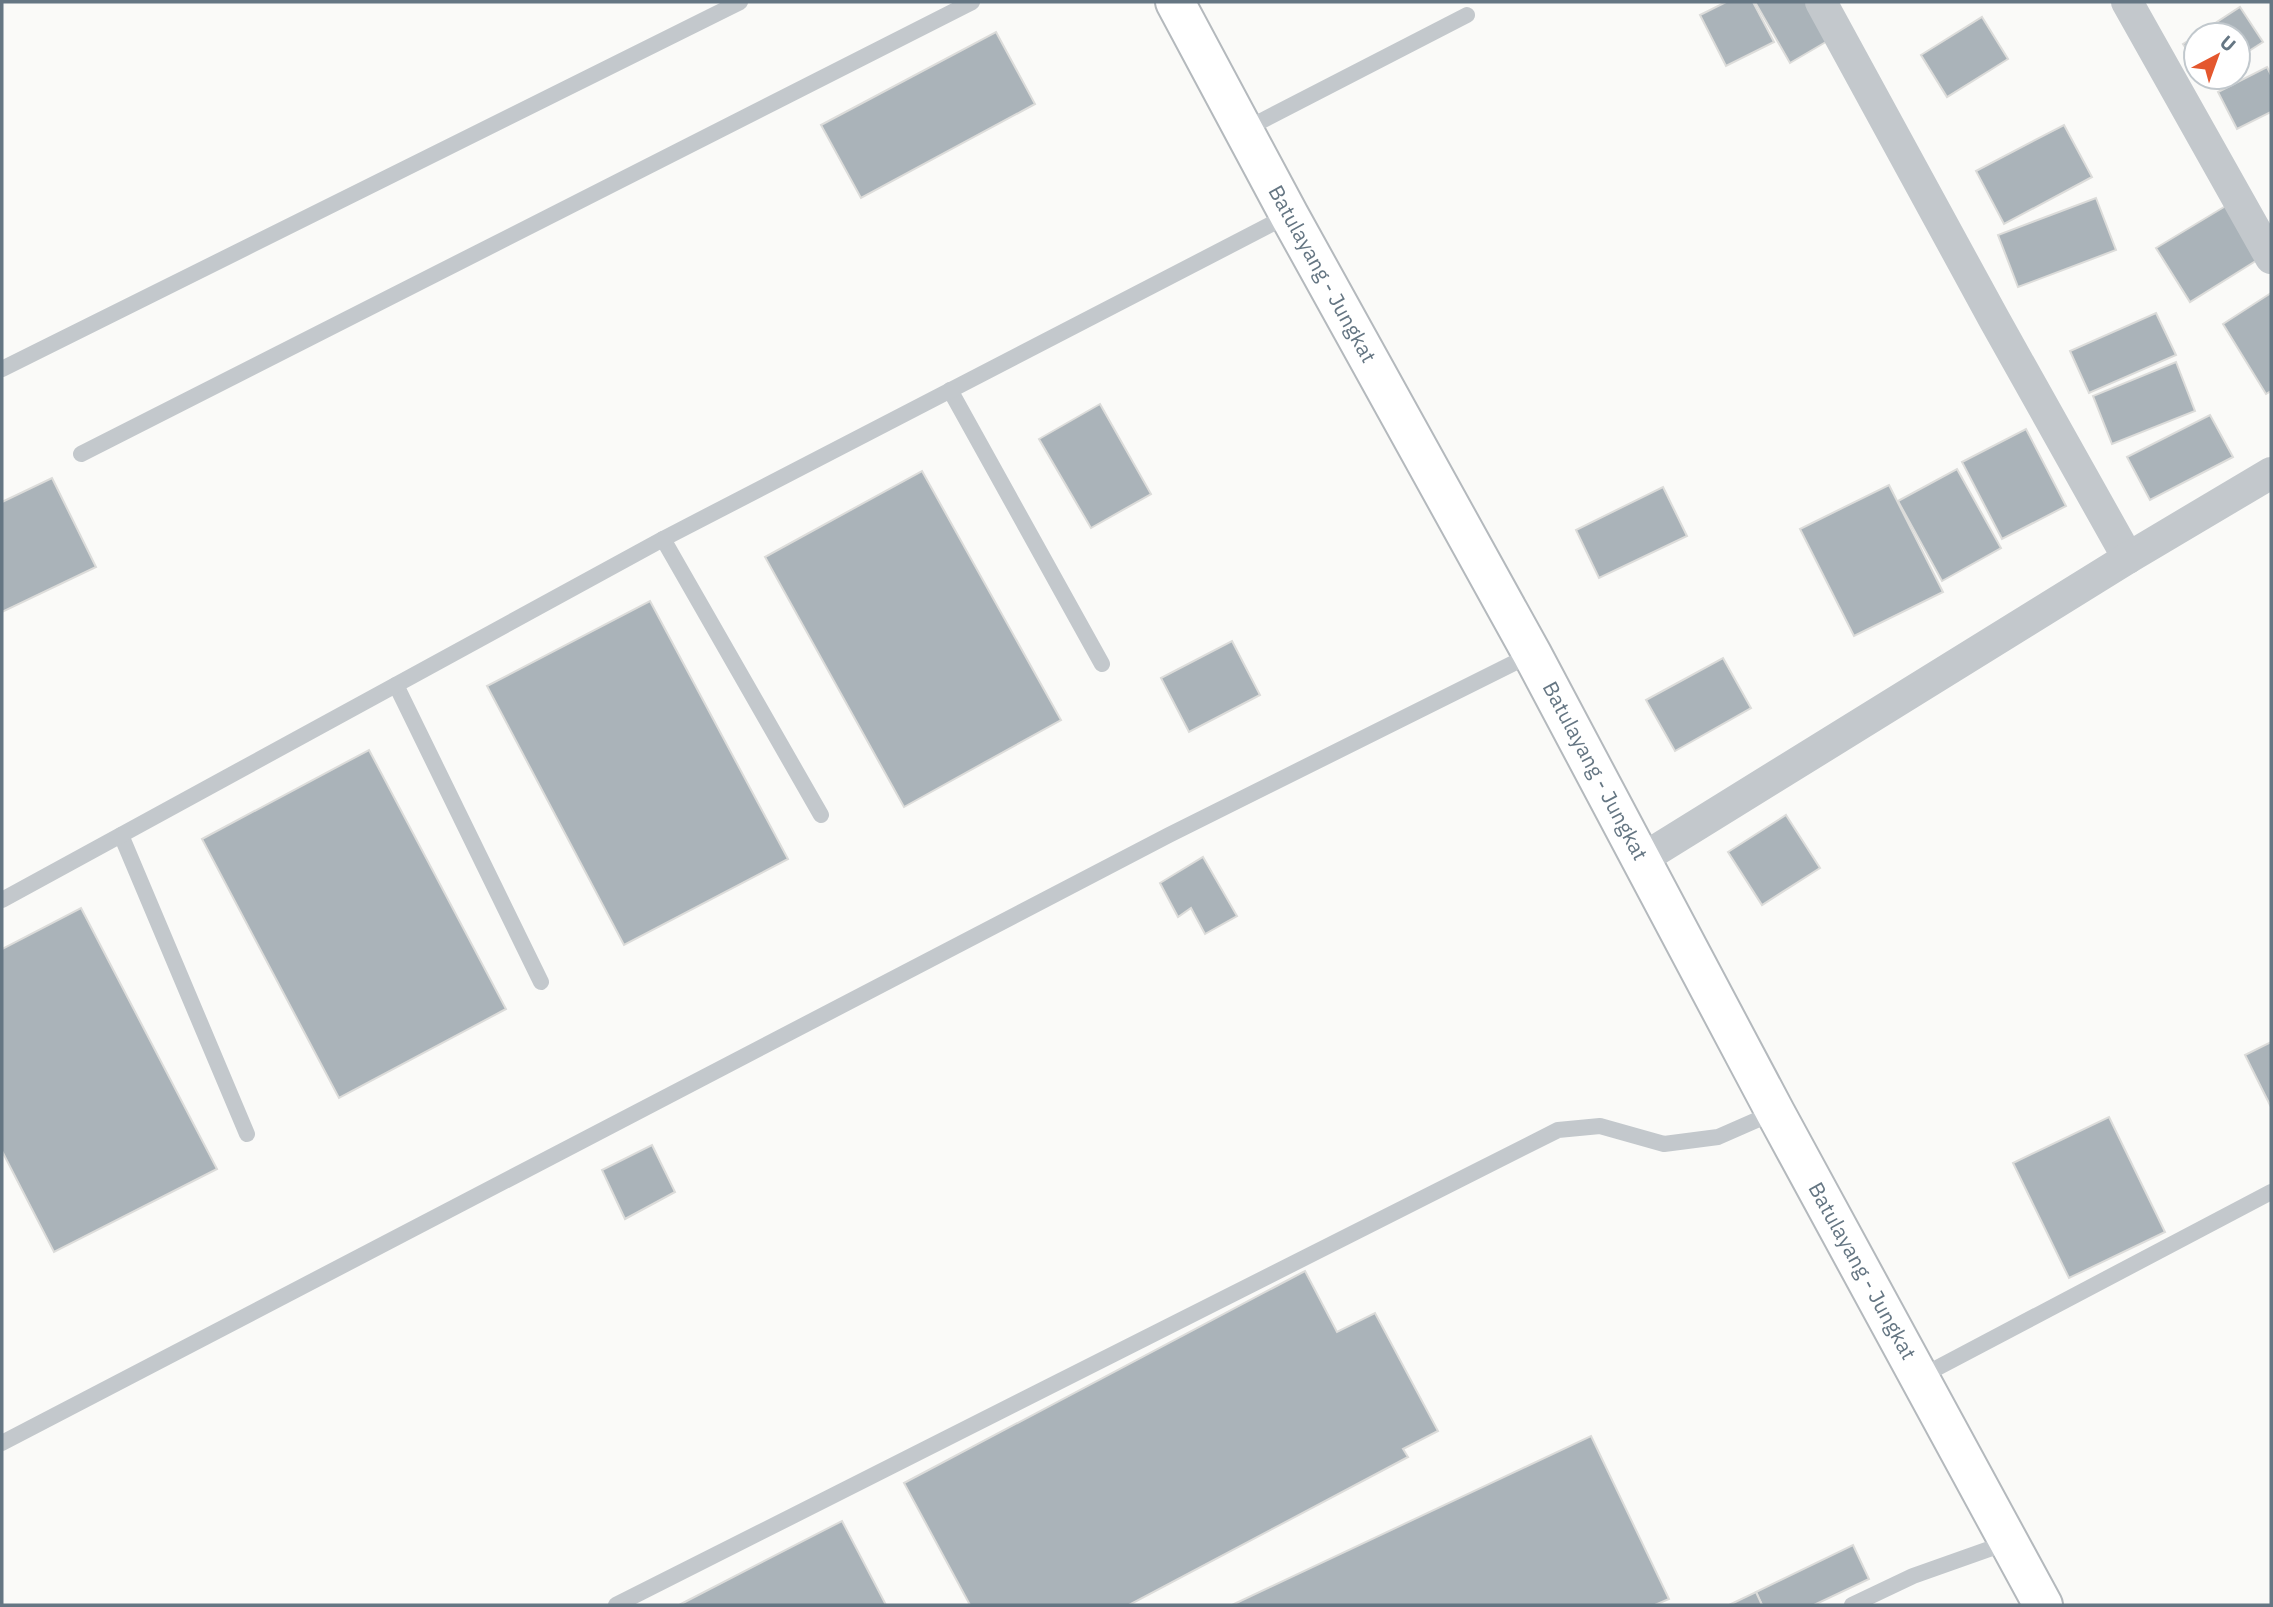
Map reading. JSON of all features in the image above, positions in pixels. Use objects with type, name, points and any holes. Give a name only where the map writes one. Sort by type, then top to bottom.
[{"type":"highway","name":"Batulayang - Jungkat","points":[[1175,2],[1289,215],[1532,654],[1775,1112],[2043,1605]]},
{"type":"street","points":[[1821,2],[2128,558]]},
{"type":"street","points":[[2127,2],[2271,258]]},
{"type":"street","points":[[1642,859],[2128,558],[2271,473]]},
{"type":"lane","points":[[2,369],[740,2]]},
{"type":"lane","points":[[81,454],[971,2]]},
{"type":"lane","points":[[1244,130],[1467,15]]},
{"type":"lane","points":[[2,900],[663,539],[1289,215]]},
{"type":"lane","points":[[950,390],[1102,664]]},
{"type":"lane","points":[[663,539],[821,814]]},
{"type":"lane","points":[[2,1443],[1169,835],[1532,654]]},
{"type":"lane","points":[[396,685],[541,982]]},
{"type":"lane","points":[[121,835],[247,1134]]},
{"type":"lane","points":[[616,1605],[1558,1130],[1600,1125],[1664,1144],[1718,1137],[1775,1112]]},
{"type":"lane","points":[[1920,1377],[2271,1192]]},
{"type":"lane","points":[[1852,1605],[1913,1576],[2009,1542]]},
{"type":"building","points":[[1726,2],[1753,2],[1774,42],[1726,66],[1700,15]]},
{"type":"building","points":[[1755,2],[1816,2],[1836,36],[1790,63]]},
{"type":"building","points":[[2240,7],[2249,21],[2218,21]]},
{"type":"building","points":[[1982,17],[2008,59],[1947,97],[1921,55]]},
{"type":"building","points":[[2252,25],[2263,42],[2252,49]]},
{"type":"building","points":[[996,32],[1035,104],[861,198],[821,125]]},
{"type":"building","points":[[2267,67],[2271,75],[2271,112],[2237,129],[2218,92],[2252,91],[2252,75]]},
{"type":"building","points":[[2064,125],[2092,177],[2004,224],[1976,171]]},
{"type":"building","points":[[2096,198],[2116,250],[2018,287],[1998,235]]},
{"type":"building","points":[[2229,204],[2262,257],[2190,302],[2156,248]]},
{"type":"building","points":[[2271,293],[2271,391],[2266,394],[2223,324]]},
{"type":"building","points":[[2156,313],[2176,355],[2089,393],[2070,351]]},
{"type":"building","points":[[2176,362],[2195,411],[2112,444],[2093,396]]},
{"type":"building","points":[[1100,404],[1151,494],[1091,528],[1039,439]]},
{"type":"building","points":[[2210,415],[2233,457],[2150,500],[2127,457]]},
{"type":"building","points":[[2026,429],[2066,506],[2002,539],[1962,462]]},
{"type":"building","points":[[1957,469],[2001,548],[1942,581],[1898,501]]},
{"type":"building","points":[[922,471],[1061,720],[904,807],[765,557]]},
{"type":"building","points":[[52,478],[96,567],[2,612],[2,502]]},
{"type":"building","points":[[1889,485],[1943,592],[1854,636],[1800,529]]},
{"type":"building","points":[[1663,487],[1687,536],[1599,578],[1576,530]]},
{"type":"building","points":[[650,601],[788,859],[624,945],[487,686]]},
{"type":"building","points":[[1232,641],[1260,695],[1189,732],[1161,678]]},
{"type":"building","points":[[1723,658],[1751,708],[1675,751],[1646,700]]},
{"type":"building","points":[[369,750],[506,1009],[339,1098],[202,839]]},
{"type":"building","points":[[1786,815],[1820,868],[1762,905],[1728,852]]},
{"type":"building","points":[[1203,857],[1237,916],[1205,934],[1191,908],[1178,917],[1160,883]]},
{"type":"building","points":[[81,908],[217,1169],[54,1252],[2,1151],[2,949]]},
{"type":"building","points":[[2271,1042],[2271,1107],[2245,1055]]},
{"type":"building","points":[[2109,1117],[2165,1232],[2069,1278],[2013,1163]]},
{"type":"building","points":[[652,1145],[675,1192],[625,1219],[602,1170]]},
{"type":"building","points":[[1305,1271],[1337,1332],[1375,1313],[1438,1431],[1403,1449],[1408,1457],[1129,1605],[970,1605],[904,1483]]},
{"type":"building","points":[[1591,1436],[1669,1599],[1655,1605],[1232,1605]]},
{"type":"building","points":[[842,1521],[886,1605],[679,1605]]},
{"type":"building","points":[[1853,1545],[1869,1579],[1814,1605],[1762,1605],[1756,1592]]},
{"type":"building","points":[[1756,1592],[1762,1605],[1729,1605]]}]
